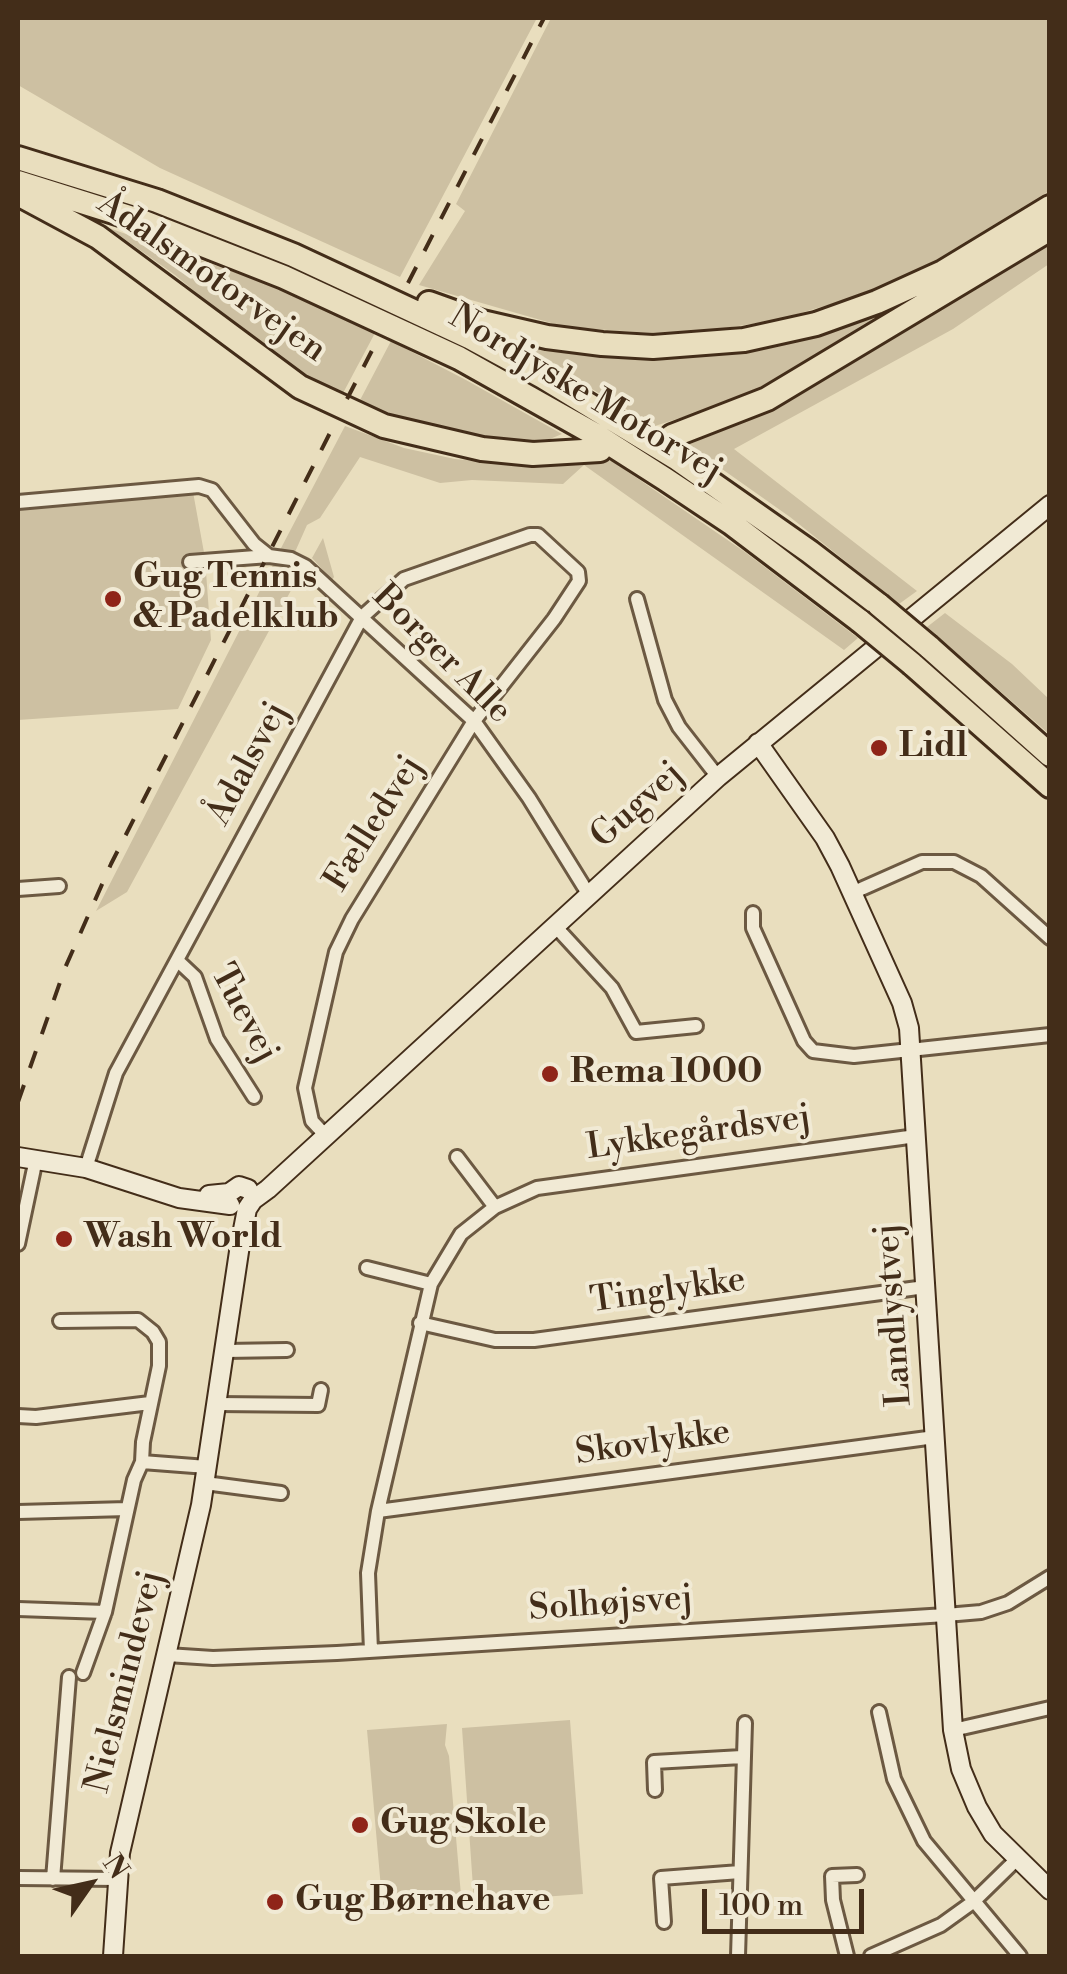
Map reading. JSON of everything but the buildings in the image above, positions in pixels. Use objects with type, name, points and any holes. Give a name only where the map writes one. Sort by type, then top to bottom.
[{"type":"highway","points":[[18,145],[152,199],[297,246],[435,306],[482,322],[602,344],[653,347],[744,340],[816,324],[943,272],[1050,207]]},
{"type":"highway","name":"Nordjyske Motorvej","points":[[18,158],[152,199],[293,254],[404,304],[544,377],[676,458],[879,605],[920,656],[1050,786]]},
{"type":"highway","name":"Nordjyske Motorvej","points":[[18,182],[140,220],[284,276],[459,358],[564,416],[731,523],[860,621],[920,656],[1050,755]]},
{"type":"highway","name":"Ådalsmotorvejen","points":[[18,194],[98,236],[300,387],[384,426],[482,448],[533,454],[600,450]]},
{"type":"highway","points":[[672,436],[767,399],[1050,229]]},
{"type":"street","points":[[18,502],[199,486],[212,490],[254,544],[269,556]]},
{"type":"street","name":"Gugvej","points":[[86,1168],[152,1192],[189,1200],[240,1201],[284,1172],[718,777],[1050,504]]},
{"type":"street","name":"Ådalsvej","points":[[86,1168],[116,1073],[362,617],[404,579],[530,535],[538,535],[578,572]]},
{"type":"street","name":"Borger Alle","points":[[190,562],[269,556],[292,559],[306,566],[474,722],[529,798],[588,895]]},
{"type":"street","name":"Fælledvej","points":[[326,1136],[312,1121],[305,1088],[336,952],[352,918],[474,722],[554,620],[579,581],[578,572]]},
{"type":"street","points":[[636,599],[665,700],[678,726],[718,777]]},
{"type":"street","name":"Landlystvej","points":[[758,743],[826,838],[902,1004],[911,1051],[946,1615],[960,1769],[993,1834],[1050,1890]]},
{"type":"street","points":[[852,893],[922,862],[954,862],[981,876],[1050,938]]},
{"type":"street","points":[[18,889],[59,886]]},
{"type":"street","points":[[753,913],[753,928],[804,1041],[813,1052],[854,1056],[1050,1035]]},
{"type":"street","points":[[555,926],[612,988],[636,1032],[696,1026]]},
{"type":"street","name":"Tuevej","points":[[178,961],[195,977],[217,1039],[254,1097]]},
{"type":"street","name":"Lykkegårdsvej","points":[[371,1651],[368,1573],[378,1511],[430,1284],[461,1234],[495,1206],[538,1188],[916,1136]]},
{"type":"street","points":[[457,1157],[495,1206]]},
{"type":"street","points":[[18,1244],[27,1158],[86,1168]]},
{"type":"street","name":"Nielsmindevej","points":[[113,1956],[128,1809],[206,1475],[240,1245],[240,1201]]},
{"type":"street","points":[[367,1268],[430,1284]]},
{"type":"street","name":"Tinglykke","points":[[420,1323],[496,1340],[524,1341],[926,1287]]},
{"type":"street","points":[[53,1879],[76,1675],[105,1612],[134,1480],[142,1462],[142,1442],[159,1366],[158,1342],[153,1332],[138,1320],[60,1321]]},
{"type":"street","points":[[225,1351],[286,1350]]},
{"type":"street","points":[[217,1404],[316,1411],[322,1390]]},
{"type":"street","points":[[18,1416],[150,1403]]},
{"type":"street","name":"Skovlykke","points":[[378,1511],[935,1437]]},
{"type":"street","points":[[142,1462],[281,1493]]},
{"type":"street","points":[[18,1512],[127,1510]]},
{"type":"street","name":"Solhøjsvej","points":[[166,1655],[213,1658],[371,1651],[980,1612],[1008,1603],[1050,1577]]},
{"type":"street","points":[[18,1610],[105,1612]]},
{"type":"street","points":[[954,1730],[1050,1708]]},
{"type":"street","points":[[879,1712],[894,1779],[906,1809],[924,1840],[1020,1956]]},
{"type":"street","points":[[738,1956],[746,1723]]},
{"type":"street","points":[[655,1790],[654,1762],[742,1757]]},
{"type":"street","points":[[880,1955],[941,1924],[973,1902],[1017,1860]]},
{"type":"street","points":[[664,1922],[661,1878],[740,1872]]},
{"type":"street","points":[[847,1956],[833,1900],[832,1876],[858,1875]]},
{"type":"street","points":[[18,1878],[118,1879]]},
{"type":"shaded area","points":[[18,18],[537,18],[400,277],[160,168],[18,85]]},
{"type":"shaded area","points":[[551,18],[1049,18],[1049,191],[923,268],[855,297],[777,320],[680,335],[565,327],[419,285],[465,211],[456,204]]},
{"type":"shaded area","points":[[109,228],[288,291],[375,333],[342,395],[301,374],[262,347],[175,275]]},
{"type":"shaded area","points":[[1049,240],[1049,264],[953,329],[734,449],[917,591],[899,604],[790,517],[688,445],[760,412],[845,365]]},
{"type":"shaded area","points":[[879,312],[883,318],[739,399],[655,426],[520,347],[523,342],[602,357],[709,356],[774,347]]},
{"type":"shaded area","points":[[391,341],[562,434],[520,441],[449,432],[399,420],[359,402]]},
{"type":"shaded area","points":[[345,426],[404,448],[455,459],[529,466],[612,461],[745,552],[858,638],[844,650],[584,465],[563,484],[472,480],[440,483],[360,457],[320,518],[307,525],[295,552],[280,550]]},
{"type":"shaded area","name":"Gug Tennis & Padelklub","points":[[193,492],[205,558],[211,640],[178,709],[18,720],[18,508]]},
{"type":"shaded area","points":[[323,538],[334,577],[332,580],[312,558]]},
{"type":"shaded area","points":[[274,563],[301,572],[127,892],[96,911]]},
{"type":"shaded area","points":[[945,613],[1012,664],[1049,699],[1049,734],[927,627]]},
{"type":"shaded area","points":[[570,1720],[583,1894],[474,1902],[462,1728]]},
{"type":"shaded area","points":[[447,1724],[445,1745],[462,1907],[383,1911],[367,1730]]},
{"type":"railway","points":[[408,283],[544,18]]},
{"type":"railway","points":[[347,399],[380,335]]},
{"type":"railway","points":[[18,1102],[65,968],[111,864],[336,421]]},
{"type":"place","name":"Gug Tennis & Padelklub","points":[[113,599]]},
{"type":"place","name":"Lidl","points":[[879,748]]},
{"type":"place","name":"Rema 1000","points":[[550,1074]]},
{"type":"place","name":"Wash World","points":[[64,1239]]},
{"type":"place","name":"Gug Skole","points":[[360,1825]]},
{"type":"place","name":"Gug Børnehave","points":[[275,1902]]}]
